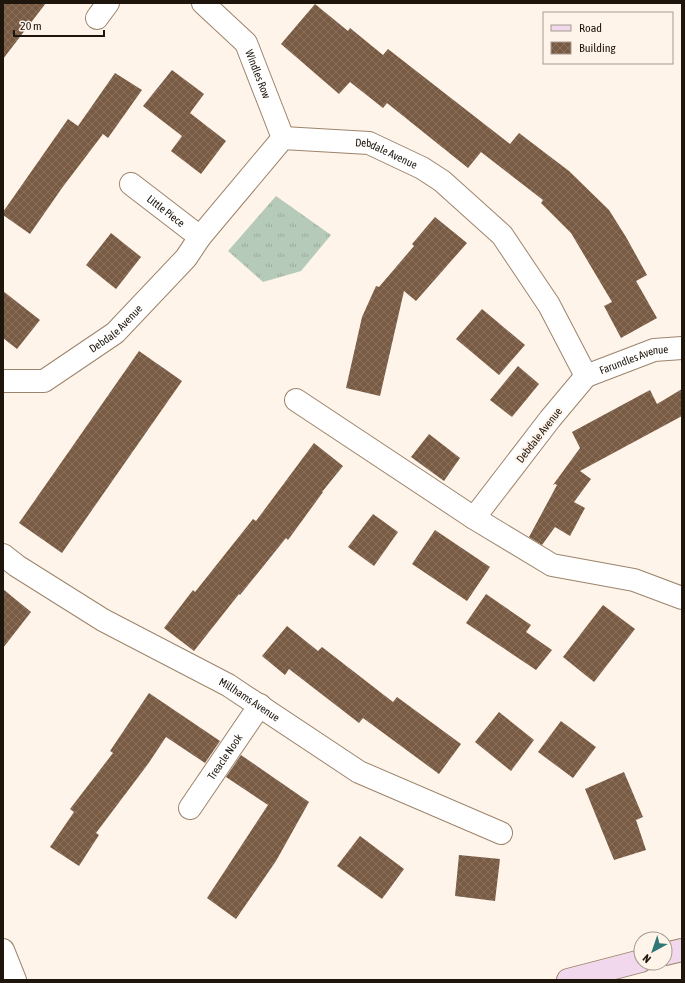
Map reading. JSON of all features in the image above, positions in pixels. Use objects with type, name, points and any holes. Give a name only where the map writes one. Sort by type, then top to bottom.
[{"type":"main road","points":[[568,980],[633,963]]},
{"type":"street","name":"Windles Row","points":[[203,3],[246,43],[283,138]]},
{"type":"street","name":"Debdale Avenue","points":[[3,381],[44,381],[115,333],[186,258],[200,237],[283,138],[369,142],[422,168],[442,180],[502,235],[549,305],[586,376],[550,419],[474,518]]},
{"type":"street","name":"Little Piece","points":[[131,184],[200,237]]},
{"type":"street","name":"Farundles Avenue","points":[[586,376],[654,350],[682,348]]},
{"type":"street","points":[[296,400],[474,518],[552,565],[634,580],[682,598]]},
{"type":"street","name":"Millhams Avenue","points":[[3,555],[17,566],[103,620],[228,685],[359,772],[501,833]]},
{"type":"street","name":"Treacle Nook","points":[[190,808],[260,706]]},
{"type":"street","points":[[3,950],[16,980]]},
{"type":"green space","points":[[276,196],[331,235],[301,271],[263,282],[228,251]]},
{"type":"building","points":[[3,3],[46,3],[3,59]]},
{"type":"building","points":[[315,4],[348,31],[350,28],[383,55],[388,49],[510,144],[519,133],[569,171],[609,210],[626,237],[647,275],[636,281],[657,318],[621,338],[604,306],[612,302],[571,233],[541,203],[543,200],[481,152],[468,168],[387,103],[383,108],[350,82],[339,94],[281,44]]},
{"type":"building","points":[[172,70],[204,94],[190,113],[226,141],[201,174],[171,151],[182,136],[143,106]]},
{"type":"building","points":[[115,73],[142,90],[108,138],[103,134],[62,188],[30,234],[3,215],[3,212],[68,119],[78,126]]},
{"type":"building","points":[[435,217],[467,243],[416,301],[404,291],[380,396],[346,388],[362,317],[376,286],[379,287],[414,246],[412,244]]},
{"type":"building","points":[[111,233],[141,257],[116,289],[86,265]]},
{"type":"building","points":[[3,291],[40,320],[17,349],[3,338]]},
{"type":"building","points":[[482,309],[525,345],[499,375],[456,339]]},
{"type":"building","points":[[139,351],[182,381],[62,553],[19,523]]},
{"type":"building","points":[[518,366],[539,384],[512,417],[490,400]]},
{"type":"building","points":[[682,389],[682,416],[580,471],[591,479],[574,502],[585,508],[570,536],[555,527],[542,545],[529,537],[557,485],[553,485],[580,448],[572,432],[650,390],[657,404]]},
{"type":"building","points":[[429,434],[460,458],[444,481],[411,457]]},
{"type":"building","points":[[314,443],[343,466],[322,492],[288,540],[286,538],[194,651],[164,628],[193,590],[195,592],[253,519],[256,521]]},
{"type":"building","points":[[373,514],[398,532],[374,566],[348,547]]},
{"type":"building","points":[[435,530],[490,567],[467,601],[412,564]]},
{"type":"building","points":[[3,589],[31,612],[3,648]]},
{"type":"building","points":[[486,594],[531,625],[526,632],[552,650],[536,670],[466,623]]},
{"type":"building","points":[[603,605],[635,629],[594,682],[563,657]]},
{"type":"building","points":[[287,626],[318,651],[322,647],[393,702],[397,697],[461,744],[439,774],[363,718],[359,723],[289,669],[285,675],[262,656]]},
{"type":"building","points":[[149,693],[220,741],[205,763],[166,737],[148,764],[96,833],[99,835],[79,866],[50,847],[74,812],[70,809],[113,753],[110,751]]},
{"type":"building","points":[[499,712],[534,740],[511,771],[475,742]]},
{"type":"building","points":[[561,721],[596,747],[573,778],[538,752]]},
{"type":"building","points":[[241,755],[309,802],[276,861],[236,919],[207,898],[268,805],[226,777]]},
{"type":"building","points":[[624,772],[643,817],[636,820],[646,850],[614,860],[585,789]]},
{"type":"building","points":[[360,836],[404,869],[382,899],[337,866]]},
{"type":"building","points":[[459,855],[500,859],[495,901],[455,896]]}]
